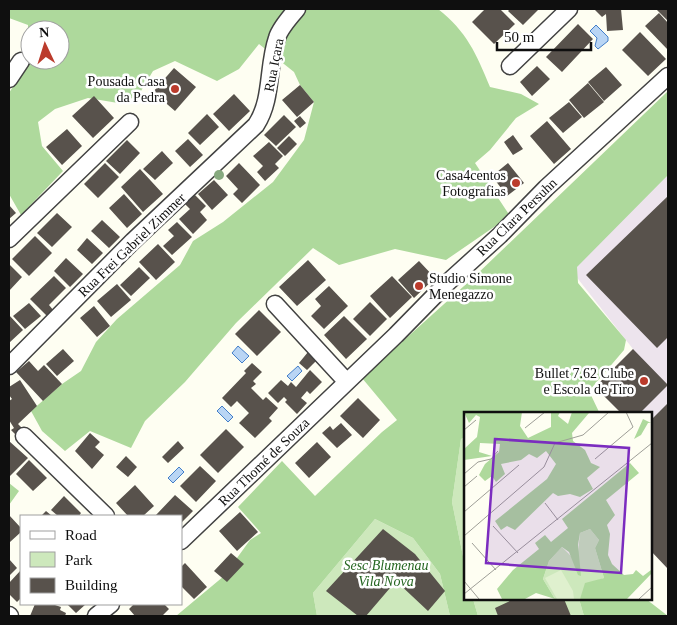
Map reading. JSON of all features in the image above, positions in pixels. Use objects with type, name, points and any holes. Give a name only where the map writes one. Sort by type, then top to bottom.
[{"type":"street","name":"Rua Içara","points":[[256,125],[263,115],[267,99],[277,36],[297,9]]},
{"type":"street","points":[[510,66],[569,9]]},
{"type":"street","points":[[9,79],[20,62]]},
{"type":"street","name":"Rua Clara Persuhn","points":[[346,381],[446,284],[500,235],[546,188],[668,76]]},
{"type":"street","points":[[9,239],[130,122]]},
{"type":"street","name":"Rua Frei Gabriel Zimmer","points":[[9,366],[133,242],[256,125]]},
{"type":"street","points":[[275,304],[346,381]]},
{"type":"street","name":"Rua Thomé de Souza","points":[[182,540],[346,381]]},
{"type":"street","points":[[24,436],[105,515]]},
{"type":"street","points":[[96,616],[110,605]]},
{"type":"shaded area","points":[[668,160],[668,569],[652,552],[652,412],[620,412],[595,387],[633,349],[571,270]]},
{"type":"green space","points":[[9,9],[438,9],[456,26],[470,44],[490,87],[521,94],[539,104],[516,118],[490,150],[475,163],[510,216],[446,260],[395,249],[339,265],[313,248],[236,323],[185,382],[145,421],[131,448],[90,431],[65,451],[42,431],[31,411],[62,384],[81,371],[96,342],[117,319],[180,265],[193,241],[223,222],[273,182],[304,140],[314,102],[300,85],[294,72],[259,44],[239,69],[217,81],[175,61],[153,71],[138,96],[118,103],[88,98],[55,109],[38,122],[42,146],[63,171],[21,215],[9,194],[9,93],[23,70],[70,70],[70,20],[20,20],[20,22],[9,18]]},
{"type":"green space","points":[[668,91],[668,175],[577,267],[578,283],[626,340],[624,350],[589,391],[599,412],[464,412],[464,438],[461,439],[452,502],[464,561],[464,600],[473,600],[478,616],[450,616],[440,574],[413,538],[375,519],[313,593],[317,616],[176,616],[224,576],[250,540],[261,533],[238,507],[282,461],[315,496],[397,420],[362,378],[474,277]]},
{"type":"green space","name":"Sesc Blumenau Vila Nova","points":[[464,438],[464,561],[452,502],[461,439]]},
{"type":"green space","points":[[9,483],[19,491],[9,505]]},
{"type":"green space","name":"Sesc Blumenau Vila Nova","points":[[375,519],[413,538],[440,574],[450,616],[317,616],[313,593]]},
{"type":"green space","points":[[473,600],[579,600],[584,616],[478,616]]},
{"type":"green space","points":[[579,600],[647,600],[668,616],[584,616]]},
{"type":"water","points":[[596,25],[608,37],[608,41],[598,49],[595,46],[597,38],[590,31]]},
{"type":"water","points":[[238,346],[249,356],[242,363],[232,353]]},
{"type":"water","points":[[298,366],[302,371],[292,381],[287,376]]},
{"type":"water","points":[[222,406],[233,417],[228,422],[217,411]]},
{"type":"water","points":[[179,467],[184,472],[173,483],[168,478]]},
{"type":"building","points":[[485,9],[500,9],[515,24],[494,44],[472,22]]},
{"type":"building","points":[[510,9],[539,9],[523,25],[508,11]]},
{"type":"building","points":[[594,9],[621,9],[623,30],[607,31],[606,14],[602,17]]},
{"type":"building","points":[[656,9],[668,9],[668,21]]},
{"type":"building","points":[[659,13],[668,23],[668,50],[645,26]]},
{"type":"building","points":[[578,24],[593,39],[562,72],[546,57]]},
{"type":"building","points":[[640,32],[666,59],[648,76],[622,50]]},
{"type":"building","points":[[537,66],[550,79],[532,96],[520,82]]},
{"type":"building","points":[[606,67],[622,85],[604,101],[588,82]]},
{"type":"building","name":"Pousada Casa da Pedra","points":[[174,68],[196,87],[175,111],[153,92]]},
{"type":"building","points":[[588,83],[604,102],[584,118],[569,100]]},
{"type":"building","points":[[300,85],[314,102],[297,117],[282,100]]},
{"type":"building","points":[[234,94],[250,111],[229,131],[213,114]]},
{"type":"building","points":[[94,96],[114,118],[93,138],[72,116]]},
{"type":"building","points":[[569,102],[582,117],[563,133],[549,118]]},
{"type":"building","points":[[207,114],[219,127],[200,145],[188,133]]},
{"type":"building","points":[[284,115],[296,127],[276,146],[264,135]]},
{"type":"building","points":[[300,116],[306,123],[300,128],[294,121]]},
{"type":"building","points":[[547,121],[571,149],[554,164],[530,136]]},
{"type":"building","points":[[67,129],[82,146],[62,165],[46,147]]},
{"type":"building","points":[[513,135],[523,149],[513,155],[504,142]]},
{"type":"building","points":[[289,136],[297,144],[285,156],[277,148]]},
{"type":"building","points":[[188,139],[203,155],[190,167],[175,151]]},
{"type":"building","points":[[127,140],[140,153],[120,174],[106,161]]},
{"type":"building","points":[[269,142],[283,156],[275,164],[279,168],[265,181],[257,172],[263,166],[253,156]]},
{"type":"building","points":[[162,151],[173,163],[155,180],[143,169]]},
{"type":"building","points":[[105,163],[119,177],[98,198],[84,184]]},
{"type":"building","points":[[239,163],[260,185],[242,203],[233,194],[238,189],[226,176]]},
{"type":"building","points":[[508,163],[524,183],[507,196],[492,176]]},
{"type":"building","points":[[140,169],[163,194],[143,212],[121,187]]},
{"type":"building","points":[[214,180],[228,195],[212,210],[198,194]]},
{"type":"building","points":[[124,194],[142,214],[127,228],[109,208]]},
{"type":"building","points":[[194,194],[206,206],[200,212],[207,220],[193,234],[179,219],[190,209],[185,204]]},
{"type":"building","points":[[668,196],[668,337],[657,348],[586,275]]},
{"type":"building","points":[[9,205],[16,213],[9,219]]},
{"type":"building","points":[[57,213],[72,227],[52,247],[37,233]]},
{"type":"building","points":[[102,220],[120,237],[109,248],[91,231]]},
{"type":"building","points":[[177,222],[192,237],[172,255],[163,246],[174,236],[168,230]]},
{"type":"building","points":[[35,236],[52,253],[29,276],[12,259]]},
{"type":"building","points":[[87,238],[103,253],[92,264],[77,250]]},
{"type":"building","points":[[158,244],[175,262],[156,280],[139,262]]},
{"type":"building","points":[[66,258],[83,274],[70,287],[54,271]]},
{"type":"building","points":[[308,260],[326,280],[297,306],[279,287]]},
{"type":"building","points":[[419,261],[435,278],[414,298],[398,280]]},
{"type":"building","points":[[9,264],[22,277],[9,291]]},
{"type":"building","points":[[139,267],[150,278],[131,296],[120,285]]},
{"type":"building","points":[[54,276],[66,288],[49,305],[54,311],[48,317],[30,299]]},
{"type":"building","points":[[392,276],[412,297],[390,318],[370,296]]},
{"type":"building","points":[[117,284],[131,300],[111,317],[97,301]]},
{"type":"building","points":[[329,286],[348,306],[324,329],[311,316],[321,306],[315,299]]},
{"type":"building","points":[[370,302],[387,319],[370,336],[353,319]]},
{"type":"building","points":[[29,303],[41,316],[25,329],[13,316]]},
{"type":"building","points":[[94,306],[110,326],[97,337],[80,318]]},
{"type":"building","points":[[259,310],[281,332],[257,356],[235,334]]},
{"type":"building","points":[[9,315],[23,330],[9,343]]},
{"type":"building","points":[[344,316],[367,339],[346,359],[324,335]]},
{"type":"building","points":[[63,349],[74,361],[57,376],[46,364]]},
{"type":"building","points":[[633,349],[668,385],[641,412],[620,412],[595,387]]},
{"type":"building","points":[[308,352],[317,360],[307,370],[299,363]]},
{"type":"building","points":[[29,361],[38,371],[44,365],[62,384],[43,401],[16,372]]},
{"type":"building","points":[[252,363],[262,372],[253,381],[256,384],[251,388],[263,400],[266,397],[278,408],[269,418],[272,421],[255,438],[239,423],[249,413],[237,401],[231,407],[222,398],[246,373],[244,371]]},
{"type":"building","points":[[310,370],[322,382],[310,394],[307,391],[301,398],[307,403],[297,414],[285,402],[287,400],[284,397],[278,403],[268,393],[281,380],[288,386],[291,382],[296,387]]},
{"type":"building","points":[[20,380],[37,406],[18,424],[25,431],[18,437],[11,430],[14,428],[9,420],[9,401],[12,399],[9,395],[9,387]]},
{"type":"building","points":[[358,398],[380,420],[363,438],[340,416]]},
{"type":"building","points":[[668,403],[668,569],[652,552],[652,419]]},
{"type":"building","points":[[341,423],[352,435],[337,448],[322,433],[330,426],[333,430]]},
{"type":"building","points":[[226,429],[244,447],[218,473],[200,455]]},
{"type":"building","points":[[90,433],[100,442],[95,447],[104,455],[92,469],[75,451]]},
{"type":"building","points":[[9,441],[28,458],[10,476],[9,475]]},
{"type":"building","points":[[178,441],[184,448],[168,463],[162,457]]},
{"type":"building","points":[[317,442],[331,457],[309,478],[295,463]]},
{"type":"building","points":[[126,456],[137,467],[128,477],[116,467]]},
{"type":"building","points":[[29,460],[47,478],[33,491],[16,474]]},
{"type":"building","points":[[200,466],[216,481],[196,502],[180,486]]},
{"type":"building","points":[[135,485],[154,506],[144,515],[127,515],[116,503]]},
{"type":"building","points":[[175,495],[193,511],[182,522],[182,515],[156,515]]},
{"type":"building","points":[[64,496],[81,513],[80,515],[57,515],[51,510]]},
{"type":"building","points":[[46,511],[51,515],[42,515]]},
{"type":"building","points":[[240,512],[258,532],[237,551],[219,531]]},
{"type":"building","points":[[9,515],[20,527],[20,533],[10,542]]},
{"type":"building","points":[[383,529],[415,554],[445,591],[428,611],[396,581],[366,616],[358,616],[326,591]]},
{"type":"building","points":[[231,553],[244,564],[227,582],[214,571]]},
{"type":"building","points":[[9,559],[17,568],[9,576]]},
{"type":"building","points":[[185,563],[207,587],[194,599],[182,587],[182,566]]},
{"type":"building","points":[[20,571],[20,599],[17,602],[9,594],[9,583]]},
{"type":"building","points":[[512,600],[564,600],[571,616],[498,616],[495,608]]},
{"type":"building","points":[[35,605],[55,605],[61,607],[60,610],[66,613],[65,616],[30,616]]},
{"type":"building","points":[[68,605],[85,605],[76,613]]},
{"type":"building","points":[[133,605],[165,605],[169,609],[162,616],[135,616],[129,609]]},
{"type":"place","name":"Pousada Casa da Pedra","points":[[175,89]]},
{"type":"place","name":"Casa4centos Fotografias","points":[[516,183]]},
{"type":"place","name":"Studio Simone Menegazzo","points":[[419,286]]},
{"type":"place","name":"Bullet 7.62 Clube e Escola de Tiro","points":[[644,381]]}]
